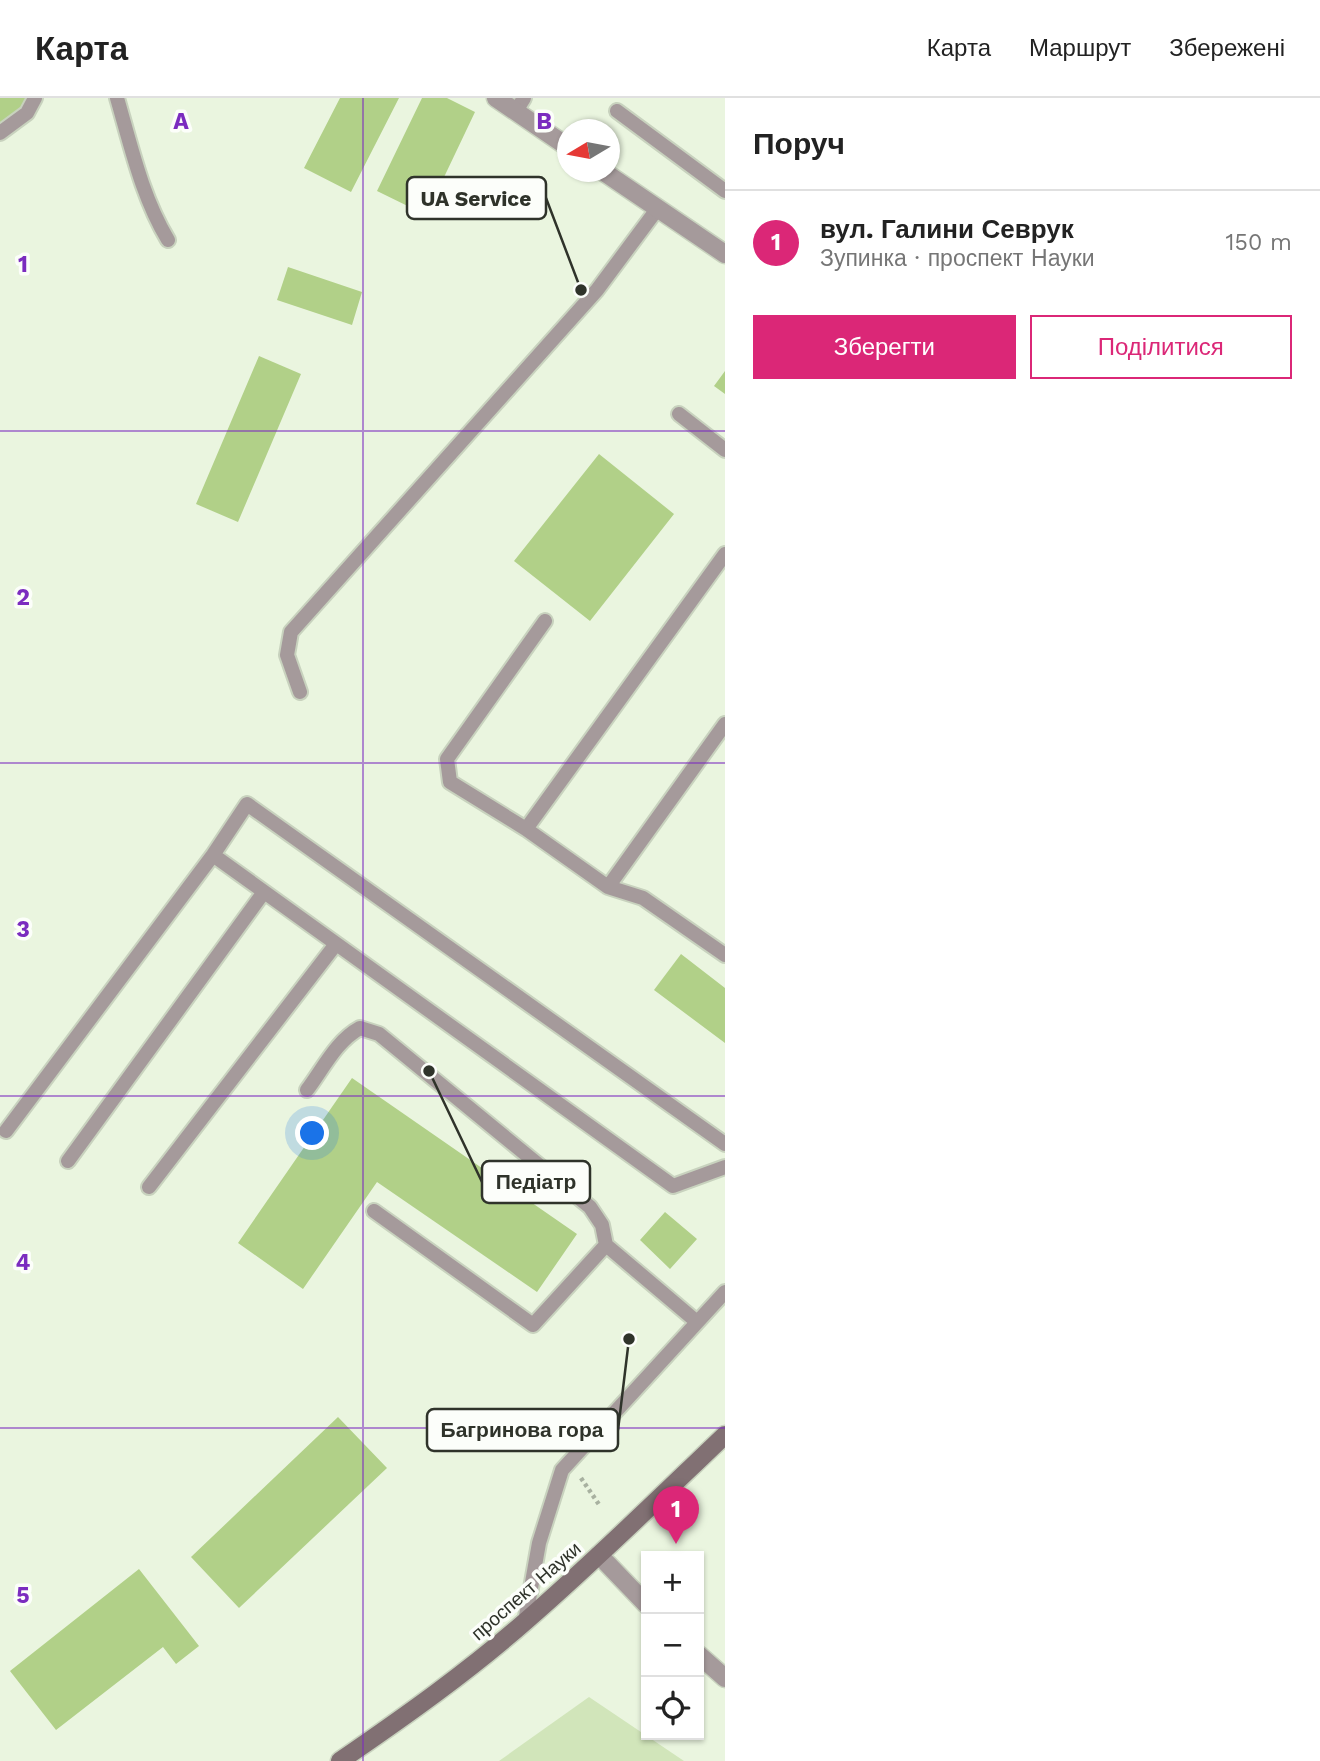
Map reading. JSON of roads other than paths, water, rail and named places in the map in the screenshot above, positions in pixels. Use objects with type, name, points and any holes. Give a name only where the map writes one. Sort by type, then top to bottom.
[{"type":"main road","name":"проспект Науки","points":[[340,1761],[412,1712],[525,1622],[723,1440]]},
{"type":"street","points":[[496,98],[520,105],[557,137]]},
{"type":"street","points":[[619,182],[725,254]]},
{"type":"street","points":[[599,1555],[641,1599]]},
{"type":"street","points":[[704,1659],[725,1678]]},
{"type":"lane","points":[[0,133],[27,113],[35,98]]},
{"type":"lane","points":[[117,98],[141,178],[157,222],[168,240]]},
{"type":"lane","points":[[617,111],[725,191]]},
{"type":"lane","points":[[300,692],[287,654],[291,632],[597,290],[658,208]]},
{"type":"lane","points":[[679,414],[725,450]]},
{"type":"lane","points":[[526,829],[725,554]]},
{"type":"lane","points":[[545,621],[447,760],[450,782],[526,829],[608,887],[643,898],[725,955]]},
{"type":"lane","points":[[608,887],[723,730]]},
{"type":"lane","points":[[6,1131],[213,855],[247,804],[725,1144]]},
{"type":"lane","points":[[213,855],[673,1186],[725,1167]]},
{"type":"lane","points":[[68,1161],[264,892]]},
{"type":"lane","points":[[149,1187],[336,944]]},
{"type":"lane","points":[[307,1090],[350,1033],[360,1028],[379,1034],[590,1207],[602,1225],[606,1245],[697,1322]]},
{"type":"lane","points":[[374,1212],[533,1325],[606,1245]]},
{"type":"lane","points":[[525,1622],[540,1543],[562,1470],[725,1292]]},
{"type":"place","name":"UA Service","points":[[581,290]]},
{"type":"place","name":"Педіатр","points":[[429,1071]]},
{"type":"place","name":"Багринова гора","points":[[629,1339]]},
{"type":"place","name":"вул. Галини Севрук","points":[[676,1544]]}]
